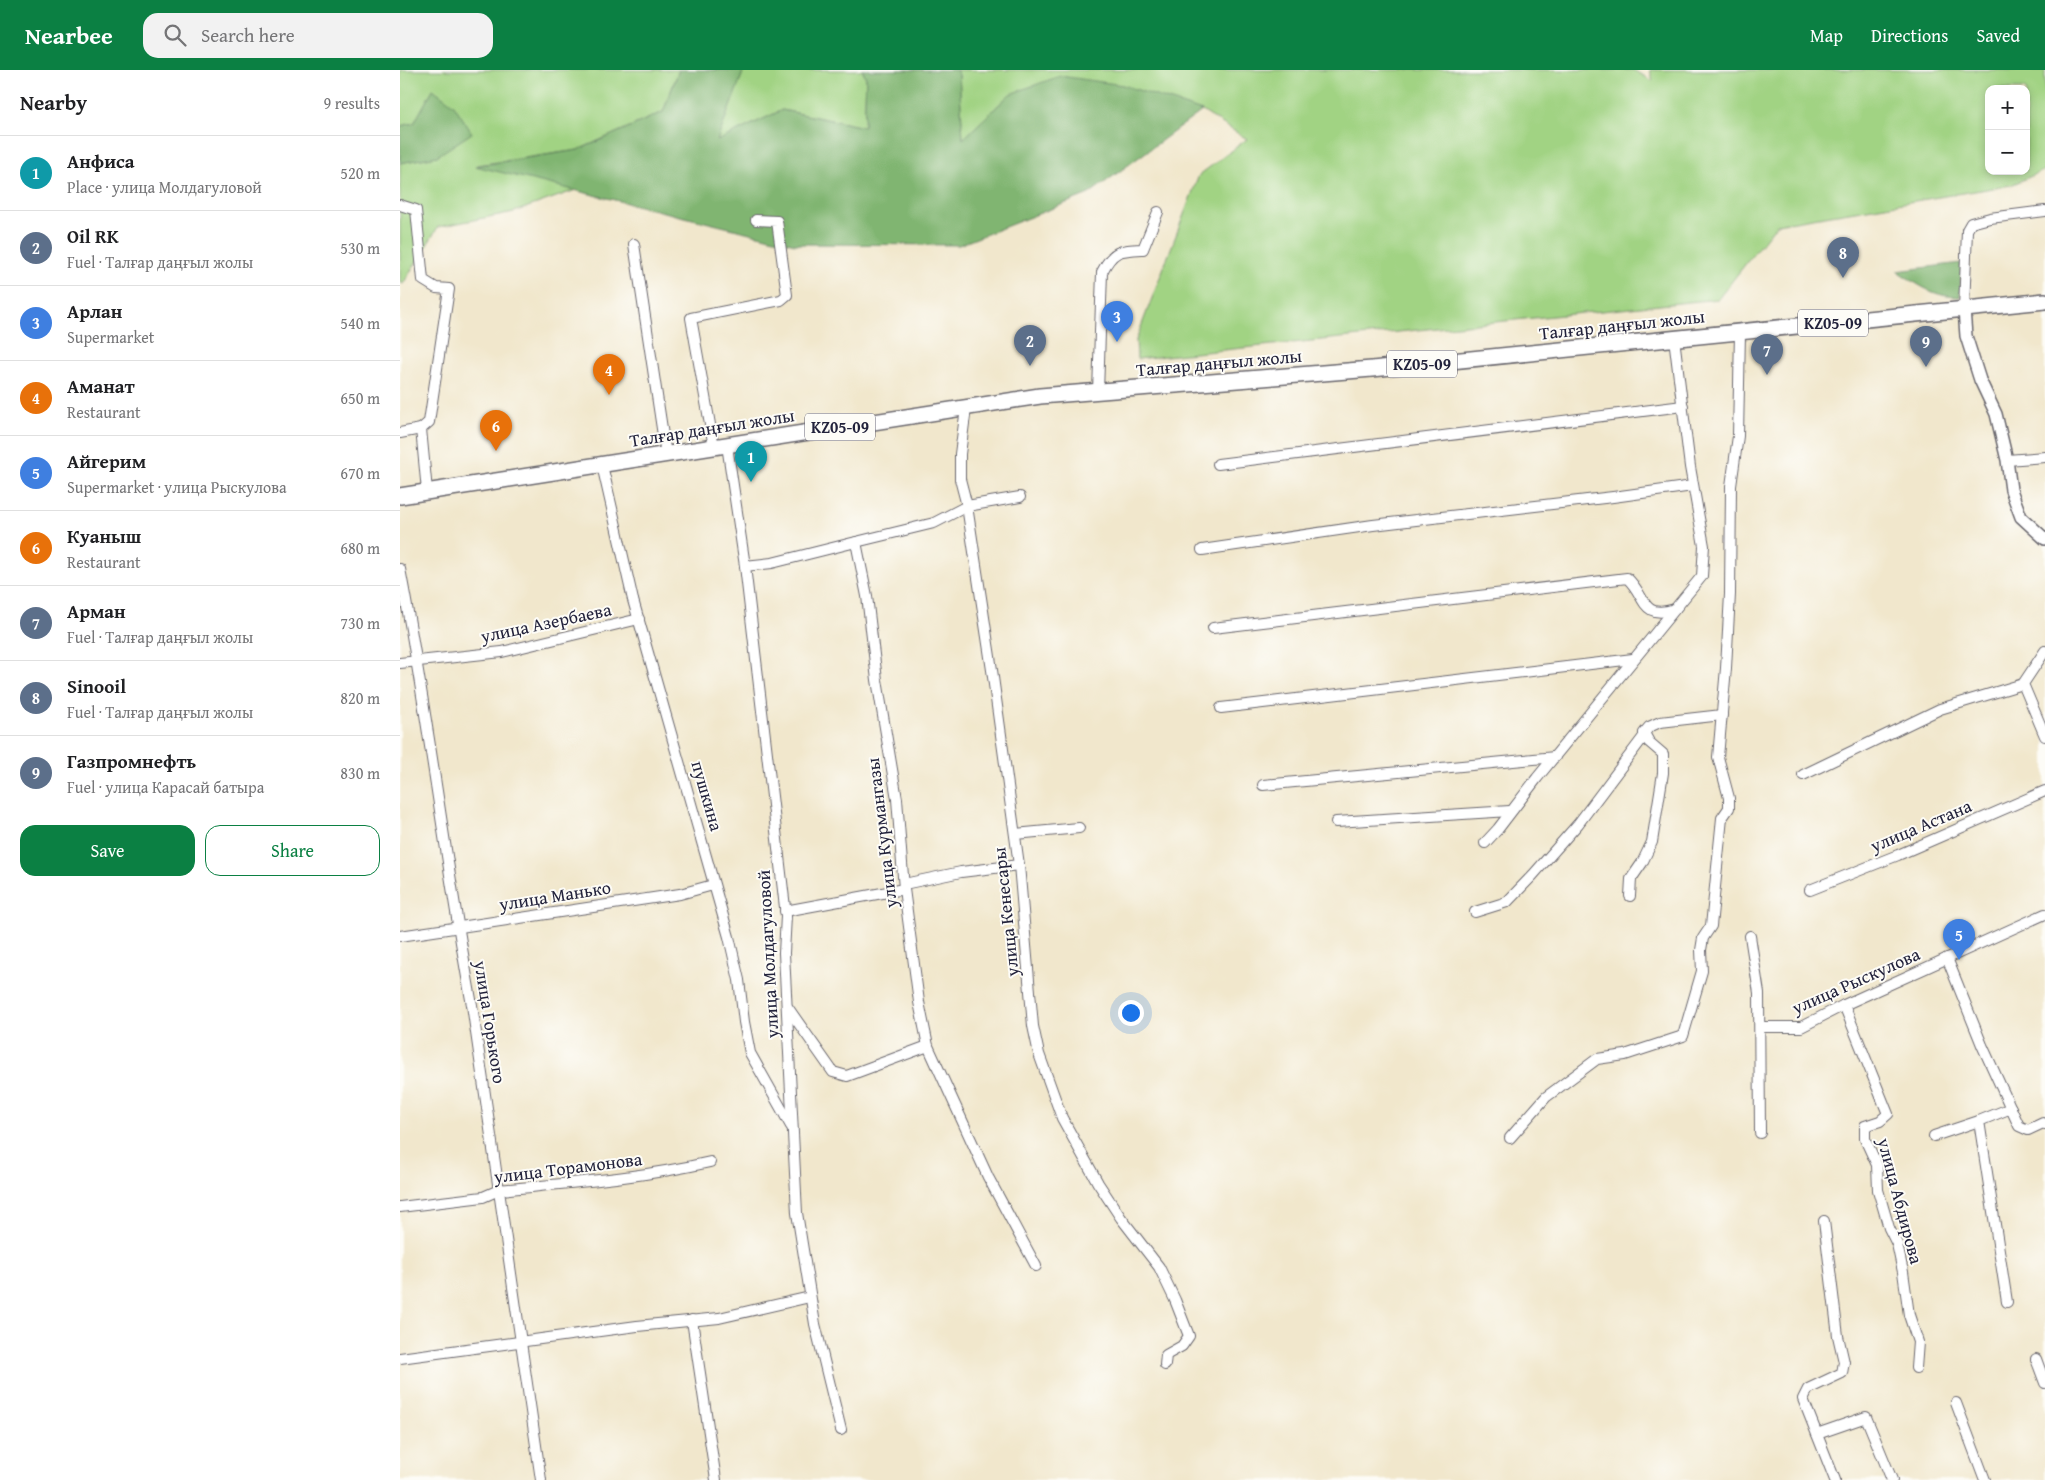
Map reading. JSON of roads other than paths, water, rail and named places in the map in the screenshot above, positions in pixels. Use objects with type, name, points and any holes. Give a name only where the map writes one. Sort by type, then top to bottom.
[{"type":"main road","name":"Талғар даңғыл жолы","points":[[400,496],[1040,396],[1372,370],[2045,302]]},
{"type":"street","points":[[400,205],[416,210],[423,280],[436,288],[449,289],[429,422],[421,429],[400,433]]},
{"type":"street","points":[[2045,211],[1990,218],[1971,223],[1967,230],[1964,309],[1966,336],[1980,380],[1996,414],[2007,460],[2011,490],[2021,517],[2045,539]]},
{"type":"street","points":[[1098,392],[1102,272],[1109,259],[1120,250],[1143,249],[1158,212]]},
{"type":"street","name":"улица Молдагуловой","points":[[756,220],[777,220],[787,295],[781,300],[691,318],[745,566],[785,911],[784,953],[797,1213],[815,1324],[841,1430]]},
{"type":"street","points":[[634,244],[666,455]]},
{"type":"street","points":[[1510,1138],[1546,1097],[1597,1059],[1625,1055],[1683,1036],[1702,971],[1701,950],[1703,938],[1711,926],[1722,818],[1728,808],[1729,798],[1718,757],[1730,594],[1731,486],[1738,436],[1745,331]]},
{"type":"street","points":[[1484,843],[1498,829],[1510,811],[1632,659],[1702,576],[1704,546],[1693,486],[1674,338]]},
{"type":"street","points":[[1218,464],[1683,406]]},
{"type":"street","name":"улица Кенесары","points":[[966,408],[960,454],[960,480],[966,506],[992,670],[1019,865],[1033,1026],[1039,1054],[1062,1118],[1098,1184],[1121,1218],[1159,1267],[1175,1300],[1189,1336],[1182,1346],[1166,1355],[1165,1364]]},
{"type":"street","points":[[421,429],[427,491]]},
{"type":"street","points":[[2007,460],[2045,457]]},
{"type":"street","name":"пушкина","points":[[602,465],[617,535],[639,619],[729,937],[739,980],[750,1053],[793,1129]]},
{"type":"street","points":[[1202,550],[1373,525],[1693,486]]},
{"type":"street","points":[[745,566],[772,563],[934,523],[966,506],[1020,497]]},
{"type":"street","name":"улица Курмангазы","points":[[856,542],[867,596],[877,680],[896,799],[904,886],[919,1002],[928,1046],[988,1177],[1036,1266]]},
{"type":"street","name":"улица Горького","points":[[400,569],[418,660],[458,928],[472,1005],[541,1480]]},
{"type":"street","points":[[1213,628],[1627,578],[1633,583],[1649,609],[1657,613],[1676,608]]},
{"type":"street","name":"улица Азербаева","points":[[400,663],[502,652],[639,619]]},
{"type":"street","points":[[1803,775],[1940,709],[2022,684],[2045,651]]},
{"type":"street","points":[[1221,708],[1632,659]]},
{"type":"street","points":[[2022,684],[2045,736]]},
{"type":"street","points":[[1475,912],[1507,902],[1533,875],[1578,824],[1649,726],[1660,722],[1722,715]]},
{"type":"street","points":[[1630,896],[1631,879],[1642,863],[1652,842],[1663,773],[1663,754],[1649,742],[1645,734]]},
{"type":"street","points":[[1263,785],[1555,757]]},
{"type":"street","name":"улица Астана","points":[[1810,890],[2045,791]]},
{"type":"street","points":[[1336,822],[1510,811]]},
{"type":"street","points":[[1014,834],[1079,828]]},
{"type":"street","points":[[785,911],[961,872],[1019,865]]},
{"type":"street","name":"улица Манько","points":[[400,936],[680,894],[713,885]]},
{"type":"street","name":"улица Рыскулова","points":[[1760,1027],[1801,1027],[1844,1005],[2045,914]]},
{"type":"street","points":[[1750,936],[1759,993],[1760,1133]]},
{"type":"street","points":[[1947,958],[1982,1045],[2019,1126],[2028,1130],[2043,1123],[2045,1124]]},
{"type":"street","name":"улица Абдирова","points":[[1844,1005],[1888,1114],[1880,1121],[1865,1126],[1865,1139],[1877,1164],[1878,1190],[1904,1272],[1909,1315],[1918,1342],[1916,1368]]},
{"type":"street","points":[[787,1007],[834,1072],[847,1076],[928,1046]]},
{"type":"street","points":[[1934,1136],[2012,1108]]},
{"type":"street","points":[[1979,1121],[2007,1302]]},
{"type":"street","name":"улица Торамонова","points":[[400,1207],[483,1196],[499,1190],[673,1171],[710,1162]]},
{"type":"street","points":[[1824,1221],[1838,1336],[1844,1362],[1842,1373],[1808,1389],[1803,1399],[1835,1480]]},
{"type":"street","points":[[400,1358],[637,1326],[719,1318],[810,1297]]},
{"type":"street","points":[[692,1320],[716,1480]]},
{"type":"street","points":[[2036,1359],[2045,1383]]},
{"type":"street","points":[[1956,1403],[1985,1480]]},
{"type":"street","points":[[1817,1434],[1866,1417],[1892,1480]]},
{"type":"place","name":"Sinooil","points":[[1843,278]]},
{"type":"place","name":"Арлан","points":[[1117,342]]},
{"type":"place","name":"Oil RK","points":[[1030,366]]},
{"type":"place","name":"Газпромнефть","points":[[1926,367]]},
{"type":"place","name":"Арман","points":[[1767,375]]},
{"type":"place","name":"Аманат","points":[[609,395]]},
{"type":"place","name":"Куаныш","points":[[496,451]]},
{"type":"place","name":"Анфиса","points":[[751,482]]},
{"type":"place","name":"Айгерим","points":[[1959,960]]}]
